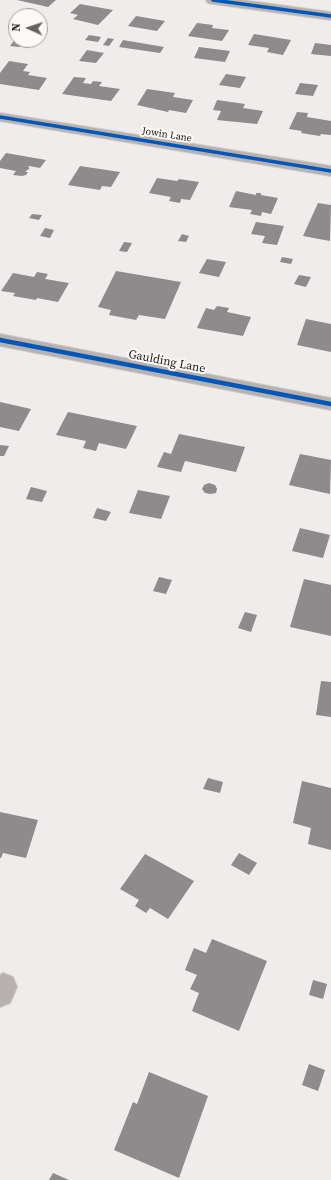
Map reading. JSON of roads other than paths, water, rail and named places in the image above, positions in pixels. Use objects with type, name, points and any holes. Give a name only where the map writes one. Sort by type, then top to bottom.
[{"type":"street","points":[[213,0],[331,16]]},
{"type":"street","name":"Jowin Lane","points":[[0,117],[331,171]]},
{"type":"street","name":"Gaulding Lane","points":[[0,340],[331,404]]}]
